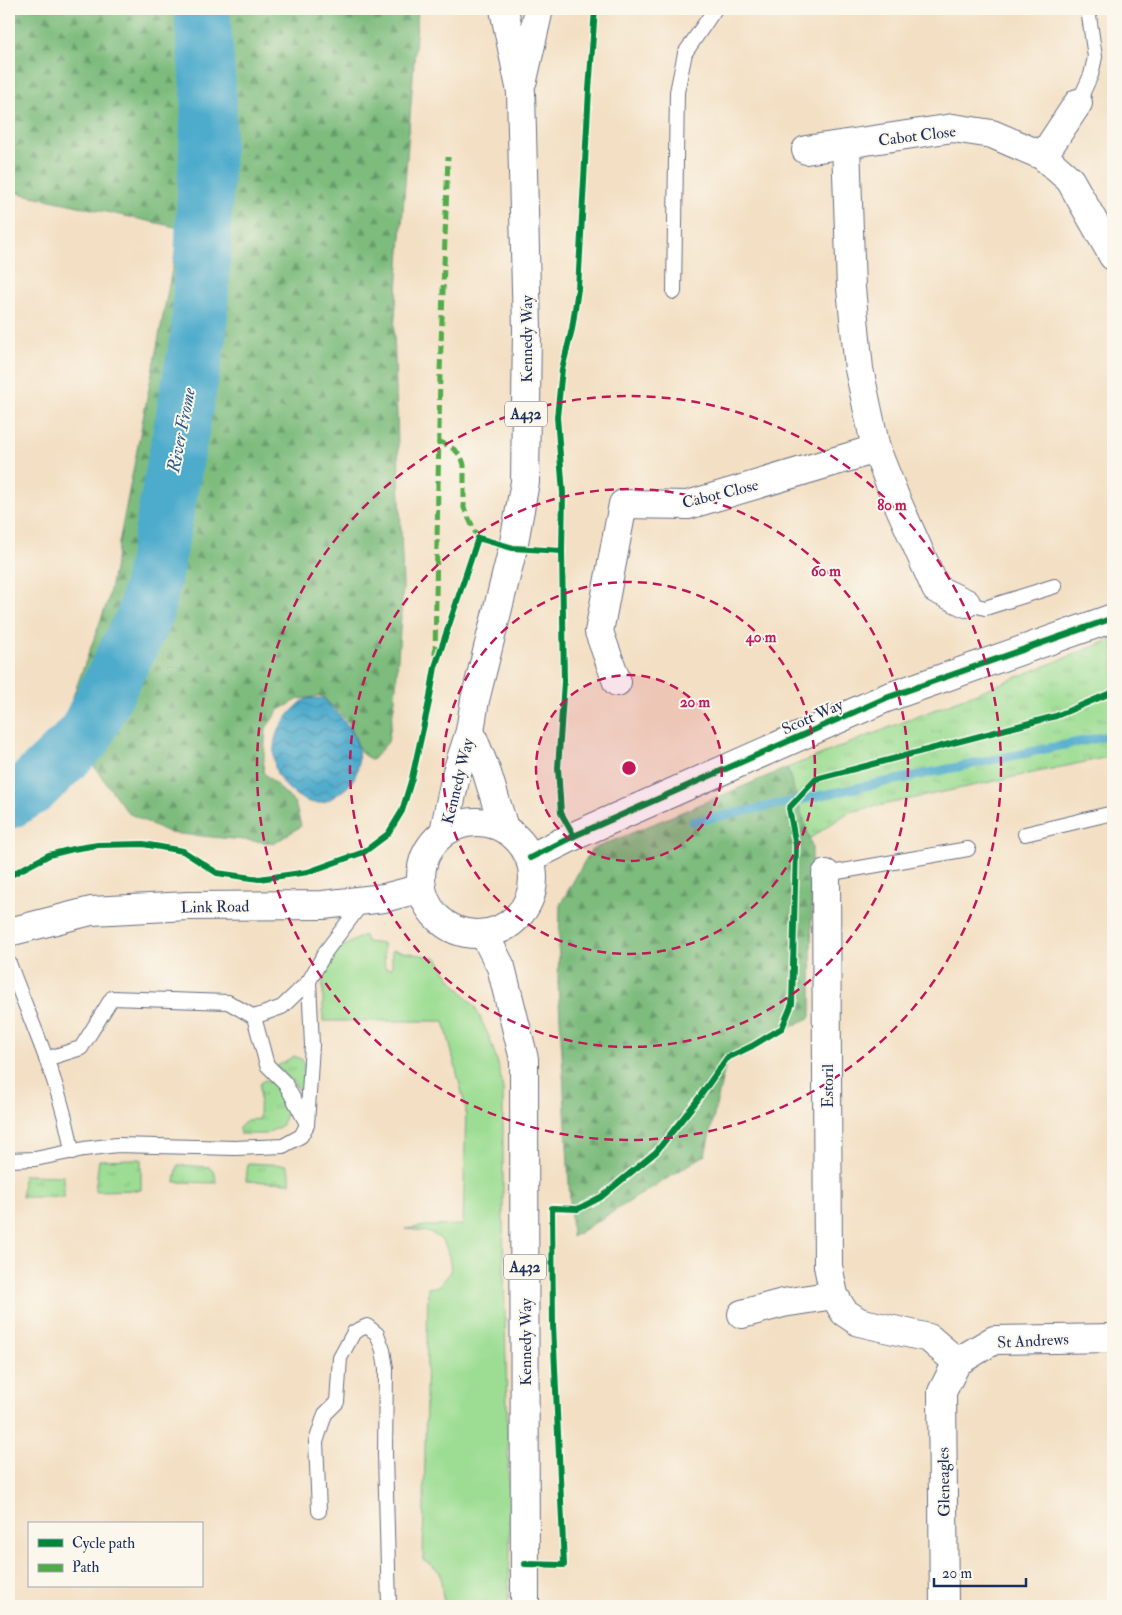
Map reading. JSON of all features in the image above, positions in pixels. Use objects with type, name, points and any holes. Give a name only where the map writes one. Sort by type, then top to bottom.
[{"type":"street","name":"Kennedy Way","points":[[444,832],[456,775],[470,731],[474,700],[513,548],[525,482],[527,329],[521,92],[504,9]]},
{"type":"street","name":"Kennedy Way","points":[[521,92],[538,9]]},
{"type":"street","points":[[1043,156],[1078,103]]},
{"type":"street","name":"Cabot Close","points":[[806,150],[953,128],[992,134],[1043,156],[1070,180],[1113,256]]},
{"type":"street","points":[[846,145],[850,288],[858,369],[876,449],[896,500],[936,589],[966,603]]},
{"type":"street","name":"Cabot Close","points":[[618,682],[599,632],[623,504],[688,505],[876,449]]},
{"type":"street","name":"Scott Way","points":[[530,858],[574,836],[886,698],[1113,618]]},
{"type":"street","name":"Kennedy Way","points":[[470,731],[487,773],[504,828]]},
{"type":"street","name":"A432","points":[[484,934],[463,932],[444,923],[429,908],[422,888],[422,867],[430,847],[444,832],[464,823],[484,822],[504,828],[519,841],[530,858]]},
{"type":"street","points":[[484,934],[514,920],[528,902],[533,880],[530,858]]},
{"type":"street","name":"Estoril","points":[[826,874],[828,1266],[834,1295],[844,1312],[859,1322],[929,1338],[957,1362]]},
{"type":"street","name":"Link Road","points":[[9,932],[91,910],[188,906],[323,905],[384,898],[422,888]]},
{"type":"street","name":"Kennedy Way","points":[[484,934],[501,967],[524,1059],[525,1606]]},
{"type":"street","points":[[742,1314],[783,1303],[834,1295]]},
{"type":"street","name":"St Andrews","points":[[957,1362],[994,1340],[1113,1338]]},
{"type":"street","name":"Gleneagles","points":[[944,1606],[942,1392],[957,1362]]},
{"type":"lane","points":[[674,292],[677,92],[685,53],[715,9]]},
{"type":"lane","points":[[1078,103],[1091,75],[1095,57],[1088,9]]},
{"type":"lane","points":[[966,603],[985,608],[1055,586]]},
{"type":"lane","points":[[1025,834],[1113,814]]},
{"type":"lane","name":"Estoril","points":[[826,874],[968,849]]},
{"type":"lane","points":[[254,1017],[282,1007],[309,981],[326,951],[364,900]]},
{"type":"lane","points":[[9,963],[56,1086],[72,1152]]},
{"type":"lane","points":[[9,1160],[35,1159],[84,1149],[117,1145],[235,1148],[283,1146],[301,1136],[307,1125],[312,1046],[309,981]]},
{"type":"lane","points":[[46,1059],[81,1048],[112,998],[228,1002],[254,1017],[267,1065],[286,1083],[307,1125]]},
{"type":"lane","points":[[319,1511],[316,1442],[325,1414],[337,1402],[340,1358],[354,1332],[367,1326],[377,1334],[386,1368],[385,1454],[389,1606]]},
{"type":"green space","points":[[9,9],[418,9],[394,331],[403,587],[395,700],[388,742],[372,760],[361,753],[349,723],[322,696],[299,699],[279,710],[266,728],[263,772],[295,803],[301,826],[275,843],[170,833],[128,813],[63,724],[108,600],[180,228],[9,191]]},
{"type":"green space","points":[[1113,639],[1113,756],[849,812],[809,839],[787,768]]},
{"type":"green space","points":[[787,768],[812,847],[811,1017],[727,1058],[705,1155],[572,1237],[558,982],[560,905],[591,850]]},
{"type":"green space","points":[[364,935],[367,942],[383,944],[385,968],[392,968],[392,950],[437,958],[451,979],[475,1007],[489,1037],[498,1064],[503,1089],[503,1222],[510,1551],[508,1606],[448,1606],[443,1598],[440,1572],[423,1559],[428,1288],[439,1286],[451,1272],[450,1260],[440,1238],[427,1232],[406,1229],[425,1226],[463,1225],[466,1109],[444,1021],[323,1021],[323,975],[335,951]]},
{"type":"green space","points":[[294,1056],[303,1060],[305,1071],[303,1096],[291,1080],[276,1067]]},
{"type":"green space","points":[[265,1080],[273,1084],[284,1094],[288,1103],[288,1109],[281,1126],[265,1134],[240,1134],[239,1128],[247,1120],[259,1119],[260,1083]]},
{"type":"green space","points":[[141,1159],[141,1190],[95,1191],[99,1160]]},
{"type":"green space","points":[[248,1163],[286,1165],[290,1173],[290,1183],[246,1181]]},
{"type":"green space","points":[[178,1165],[209,1167],[215,1174],[216,1183],[175,1182]]},
{"type":"green space","points":[[23,1175],[64,1176],[64,1197],[22,1197]]},
{"type":"water","points":[[323,698],[351,730],[358,748],[359,757],[356,774],[345,789],[326,801],[312,803],[298,797],[281,780],[275,767],[274,747],[279,729],[295,708],[307,699]]},
{"type":"waterway","name":"River Frome","points":[[9,801],[31,788],[84,737],[145,615],[155,571],[199,333],[209,101],[202,9]]},
{"type":"waterway","points":[[692,822],[1113,735]]},
{"type":"marked path","points":[[435,655],[440,372],[448,157]]},
{"type":"marked path","points":[[438,441],[454,450],[463,460],[464,508],[478,538]]},
{"type":"cycle path","points":[[574,836],[561,813],[558,768],[564,682],[563,493],[557,417],[562,369],[572,329],[578,289],[595,9]]},
{"type":"cycle path","points":[[9,876],[49,855],[98,845],[143,844],[183,851],[217,873],[259,879],[308,872],[364,852],[388,834],[402,811],[412,778],[435,667],[478,538],[513,548],[562,551]]},
{"type":"cycle path","points":[[530,858],[574,836],[886,698],[1113,618]]},
{"type":"cycle path","points":[[525,1564],[564,1565],[553,1325],[552,1208],[578,1209],[601,1197],[656,1152],[696,1102],[727,1058],[782,1028],[792,1004],[796,846],[789,808],[816,779],[1056,716],[1113,692]]}]
